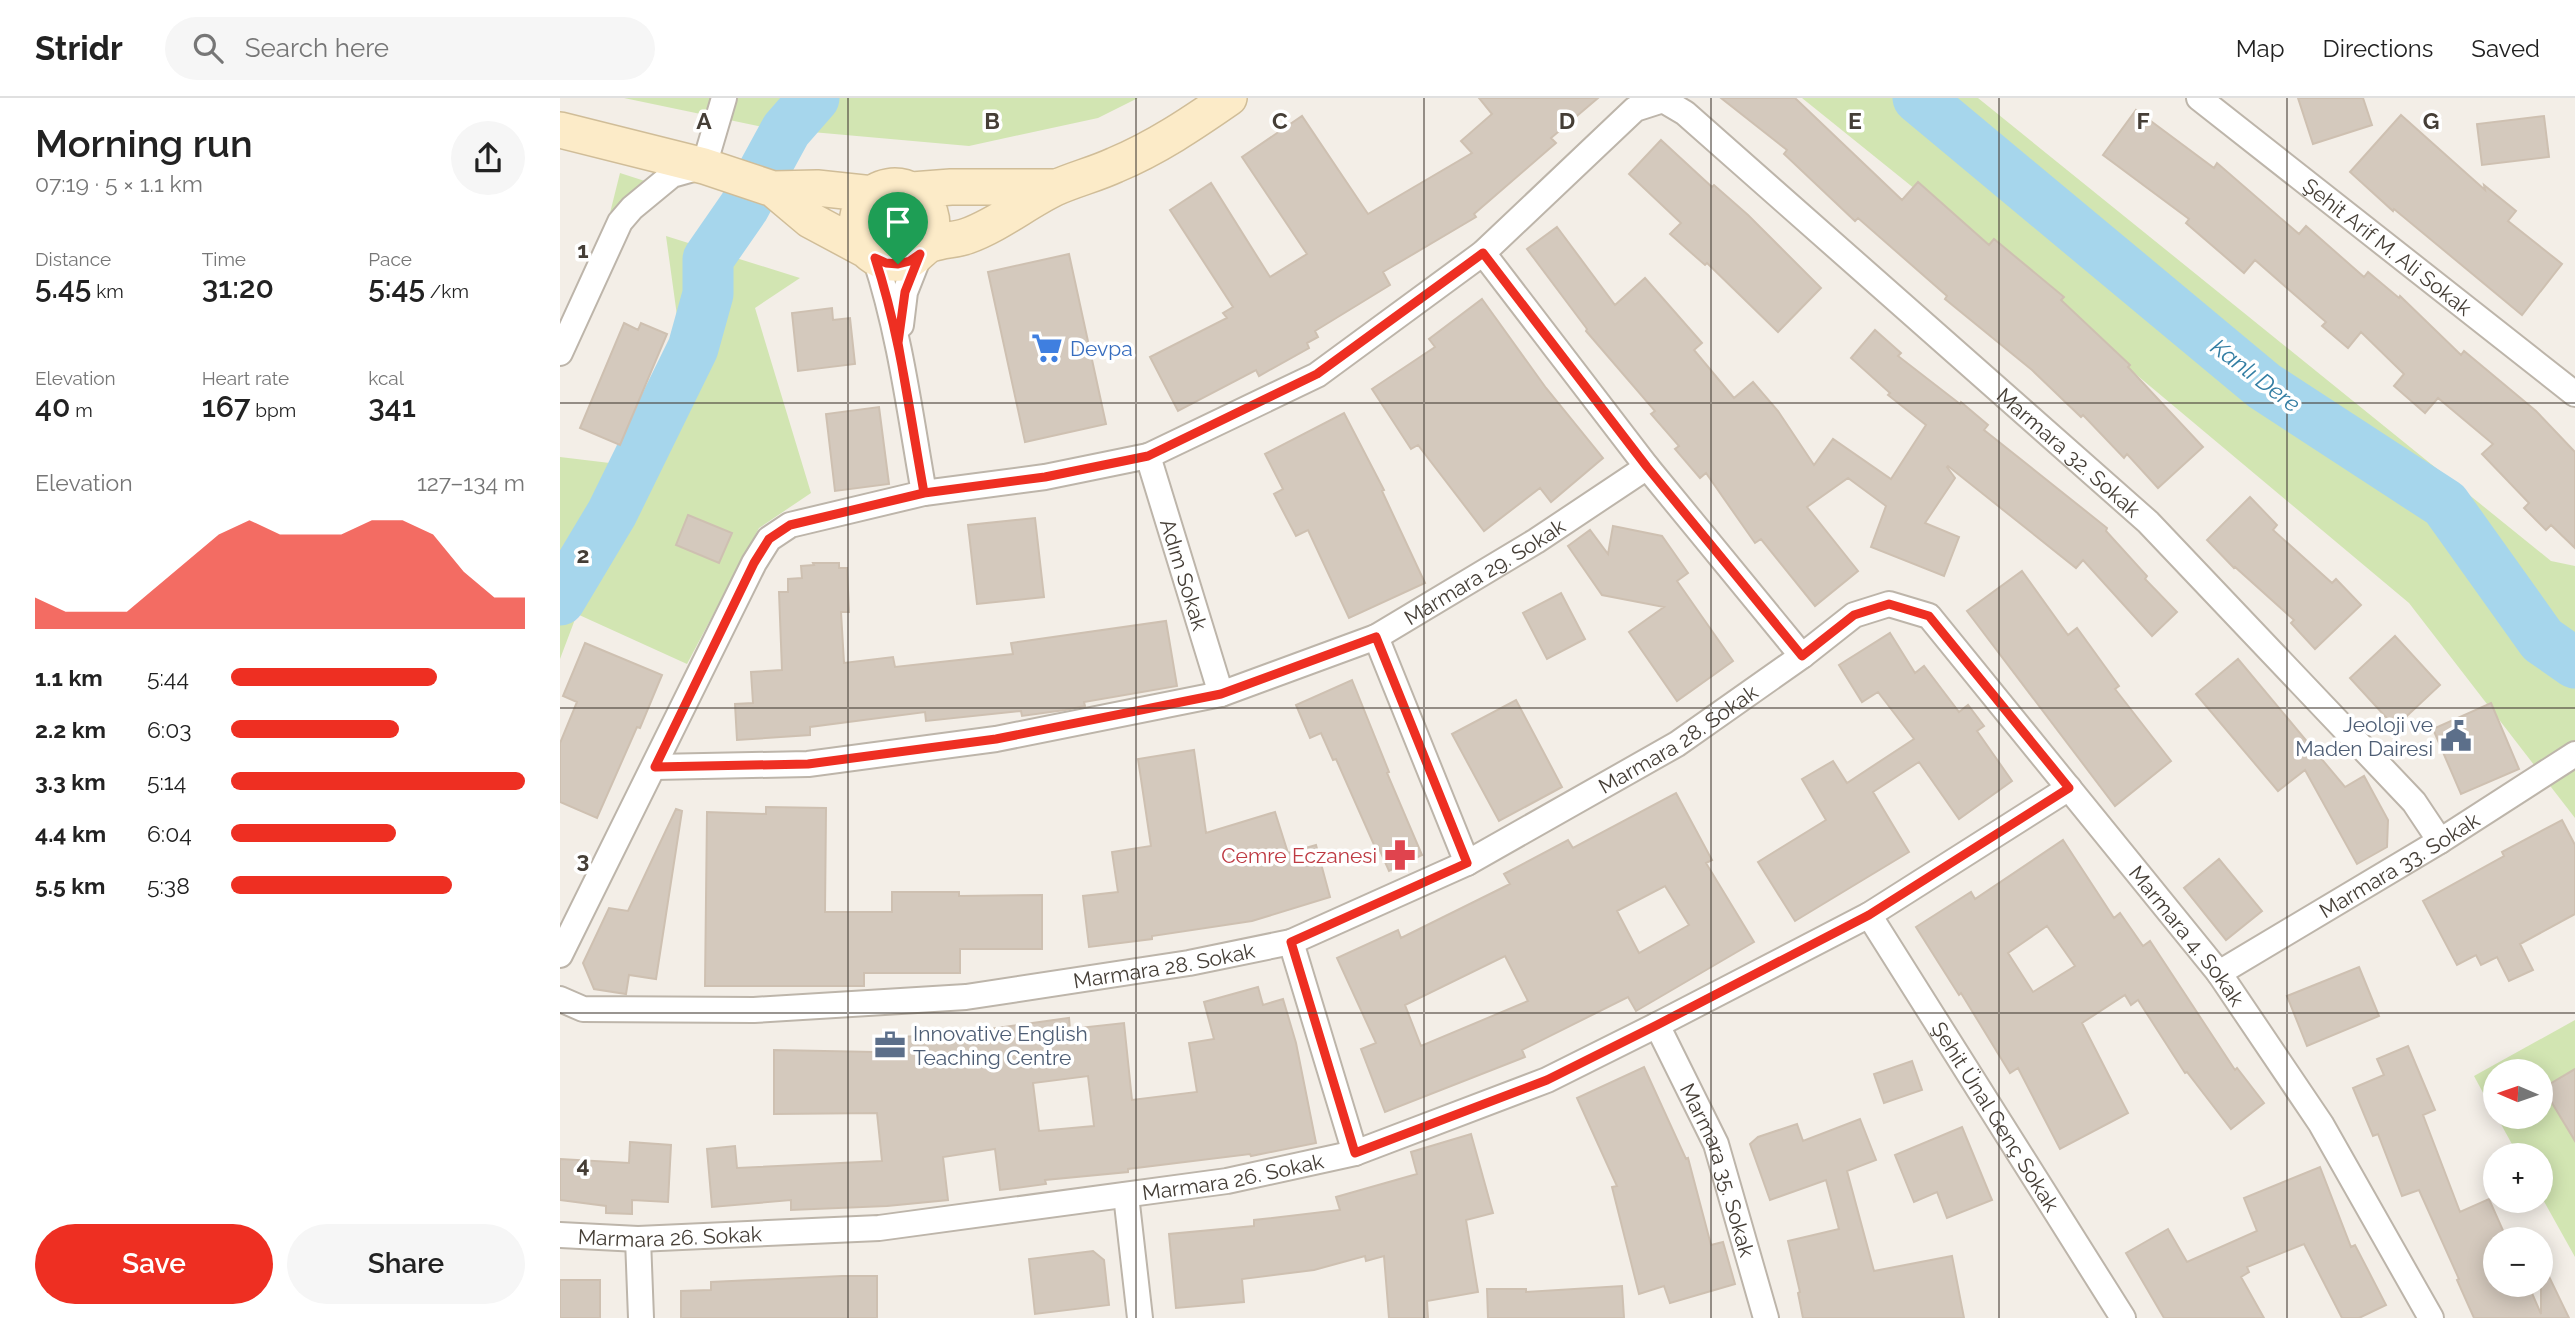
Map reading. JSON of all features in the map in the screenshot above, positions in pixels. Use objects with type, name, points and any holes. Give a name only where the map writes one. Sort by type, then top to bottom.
[{"type":"main road","points":[[560,130],[704,166],[773,190],[810,220],[886,263],[898,264],[910,261],[924,250],[968,236],[1056,187],[1116,165],[1183,130],[1229,98]]},
{"type":"main road","points":[[871,254],[859,239],[858,214],[873,194],[892,187],[912,190],[951,187],[1056,187]]},
{"type":"main road","points":[[773,190],[817,188],[873,194]]},
{"type":"main road","points":[[912,190],[929,208],[933,221],[924,250]]},
{"type":"street","points":[[560,353],[620,222],[632,208],[672,175],[704,166],[724,98]]},
{"type":"street","name":"Şehit Arif M. Ali Sokak","points":[[2199,98],[2575,394]]},
{"type":"street","name":"Marmara 32. Sokak","points":[[1483,253],[1635,109],[1663,100],[1685,113],[2148,522],[2414,802],[2440,841]]},
{"type":"street","points":[[898,343],[905,292],[924,250]]},
{"type":"street","points":[[560,956],[754,563],[769,539],[790,525],[924,493],[1045,477],[1148,456],[1317,374],[1483,253],[1647,467],[1802,656]]},
{"type":"street","points":[[871,254],[886,292],[898,343],[924,493]]},
{"type":"street","name":"Adım Sokak","points":[[1148,456],[1221,694]]},
{"type":"street","name":"Marmara 29. Sokak","points":[[655,767],[819,763],[996,739],[1221,694],[1376,637],[1536,541],[1647,467]]},
{"type":"street","name":"Marmara 28. Sokak","points":[[560,999],[583,1009],[754,1010],[966,996],[1189,963],[1291,942],[1467,863],[1677,744],[1802,656],[1854,615],[1889,604]]},
{"type":"street","name":"Marmara 4. Sokak","points":[[1889,604],[1929,616],[2219,972],[2321,1124],[2431,1318]]},
{"type":"street","points":[[1376,637],[1467,863]]},
{"type":"street","name":"Marmara 33. Sokak","points":[[2219,972],[2440,841],[2573,755]]},
{"type":"street","name":"Marmara 26. Sokak","points":[[560,1235],[638,1239],[879,1228],[1227,1181],[1355,1153],[1547,1080],[1657,1025],[1869,915],[2069,788]]},
{"type":"street","name":"Şehit Ünal Genç Sokak","points":[[1869,915],[2123,1318]]},
{"type":"street","points":[[1291,942],[1355,1153]]},
{"type":"street","name":"Marmara 35. Sokak","points":[[1657,1025],[1716,1143],[1766,1318]]},
{"type":"street","points":[[1126,1195],[1140,1318]]},
{"type":"street","points":[[638,1239],[640,1318]]},
{"type":"green space","points":[[624,98],[1138,98],[1098,118],[969,146],[767,128]]},
{"type":"green space","points":[[1802,98],[1978,98],[2551,561],[2575,566],[2575,818],[2409,603],[1910,185]]},
{"type":"green space","points":[[620,173],[651,183],[610,213]]},
{"type":"green space","points":[[666,236],[800,278],[755,308],[811,493],[759,528],[687,664],[577,614],[560,659],[560,457],[618,464],[679,330]]},
{"type":"green space","points":[[2575,1020],[2575,1257],[2550,1213],[2553,1213],[2553,1143],[2511,1143],[2504,1129],[2553,1129],[2553,1059],[2505,1059]]},
{"type":"green space","points":[[2483,1071],[2483,1093],[2474,1076]]},
{"type":"building","points":[[1479,98],[1598,98],[1551,138],[1556,143],[1474,214],[1476,217],[1383,272],[1390,285],[1315,331],[1318,337],[1307,343],[1309,348],[1259,376],[1256,370],[1178,411],[1150,357],[1227,318],[1223,313],[1233,307],[1170,210],[1211,183],[1270,277],[1307,254],[1242,157],[1302,116],[1368,214],[1472,153],[1461,141],[1492,114]]},
{"type":"building","points":[[1721,98],[1795,98],[1902,200],[1918,182],[1989,245],[1994,239],[2064,297],[2061,300],[2130,365],[2128,367],[2203,447],[2158,488],[2127,454],[2124,458],[2083,415],[2081,417],[2032,370],[1945,299],[1947,296],[1858,218],[1855,221],[1784,154],[1787,150]]},
{"type":"building","points":[[2298,98],[2363,98],[2372,125],[2313,144]]},
{"type":"building","points":[[2136,110],[2214,168],[2217,163],[2299,234],[2306,226],[2364,277],[2368,272],[2399,298],[2400,296],[2461,355],[2464,351],[2536,411],[2575,452],[2575,548],[2551,525],[2546,530],[2524,508],[2529,503],[2482,454],[2493,444],[2438,398],[2425,413],[2394,386],[2404,374],[2361,332],[2348,348],[2322,326],[2326,322],[2255,260],[2244,273],[2186,223],[2189,219],[2103,155]]},
{"type":"building","points":[[2401,115],[2485,190],[2484,185],[2516,211],[2508,221],[2562,264],[2522,315],[2394,209],[2393,211],[2350,172]]},
{"type":"building","points":[[2544,116],[2549,157],[2482,165],[2477,124]]},
{"type":"building","points":[[1661,140],[1712,187],[1714,185],[1748,215],[1821,288],[1778,332],[1707,263],[1705,265],[1670,234],[1681,223],[1629,174]]},
{"type":"building","points":[[1557,227],[1615,305],[1645,278],[1702,343],[1694,350],[1734,398],[1753,382],[1778,411],[1814,465],[1833,439],[1891,479],[1926,425],[1888,395],[1890,393],[1851,358],[1875,330],[1901,353],[1898,356],[1988,425],[1984,430],[2107,528],[2106,531],[2147,576],[2145,579],[2177,612],[2152,636],[2083,560],[2076,568],[1948,466],[1955,478],[1925,523],[1959,537],[1944,576],[1871,547],[1886,506],[1848,478],[1807,507],[1858,571],[1815,606],[1761,539],[1755,543],[1706,473],[1700,478],[1675,449],[1679,446],[1651,414],[1655,411],[1586,331],[1527,249]]},
{"type":"building","name":"Devpa","points":[[1069,254],[1106,424],[1025,442],[988,272]]},
{"type":"building","points":[[1482,299],[1546,388],[1603,458],[1551,502],[1540,488],[1484,531],[1418,445],[1411,449],[1372,389],[1435,347],[1429,339]]},
{"type":"building","points":[[832,308],[833,320],[850,318],[855,364],[798,371],[792,313]]},
{"type":"building","points":[[624,323],[638,330],[641,323],[667,334],[620,445],[580,428]]},
{"type":"building","points":[[879,407],[889,484],[835,491],[826,414]]},
{"type":"building","points":[[1344,413],[1384,490],[1382,491],[1425,583],[1349,618],[1308,530],[1296,536],[1274,494],[1283,489],[1265,454]]},
{"type":"building","points":[[2250,497],[2277,525],[2273,530],[2332,583],[2336,579],[2361,605],[2315,649],[2291,623],[2294,620],[2234,568],[2207,540]]},
{"type":"building","points":[[688,515],[732,533],[719,563],[676,545]]},
{"type":"building","points":[[1035,518],[1044,597],[977,604],[968,525]]},
{"type":"building","points":[[1613,526],[1662,536],[1688,573],[1677,581],[1733,661],[1677,701],[1629,632],[1664,607],[1602,595],[1568,546],[1590,530],[1608,554]]},
{"type":"building","points":[[813,563],[839,563],[839,568],[847,568],[849,612],[841,612],[844,663],[893,657],[895,667],[1013,654],[1011,643],[1166,621],[1177,686],[1084,702],[1085,706],[1065,710],[1022,716],[1021,711],[926,721],[925,712],[810,727],[810,735],[737,740],[735,704],[753,703],[751,672],[782,670],[779,592],[788,592],[788,579],[802,578],[801,566],[814,565]]},
{"type":"building","points":[[2022,571],[2068,635],[2077,628],[2119,686],[2115,689],[2171,761],[2115,806],[1967,611]]},
{"type":"building","points":[[1561,593],[1585,639],[1547,659],[1523,613]]},
{"type":"building","points":[[1890,633],[1915,673],[1924,666],[1959,712],[1968,705],[1984,726],[1977,731],[2012,781],[1959,819],[1919,762],[1873,792],[1909,852],[1795,921],[1758,862],[1826,820],[1802,779],[1833,761],[1847,783],[1914,739],[1878,692],[1862,702],[1839,665]]},
{"type":"building","points":[[2395,636],[2440,685],[2395,727],[2350,678]]},
{"type":"building","points":[[585,643],[662,675],[597,818],[560,802],[560,743],[577,702],[563,696]]},
{"type":"building","points":[[2238,659],[2345,787],[2364,776],[2388,820],[2387,847],[2357,864],[2305,770],[2278,791],[2196,694]]},
{"type":"building","points":[[1352,680],[1422,855],[1389,871],[1378,846],[1375,847],[1336,759],[1333,760],[1321,733],[1310,738],[1296,705]]},
{"type":"building","points":[[1516,700],[1562,787],[1499,821],[1452,734]]},
{"type":"building","points":[[2491,703],[2519,769],[2461,794],[2433,729]]},
{"type":"building","points":[[1194,750],[1206,833],[1275,812],[1288,853],[1316,845],[1330,897],[1252,921],[1089,947],[1083,896],[1118,892],[1112,852],[1151,846],[1138,759]]},
{"type":"building","points":[[1676,793],[1712,860],[1706,863],[1754,942],[1636,1011],[1628,997],[1522,1050],[1525,1057],[1385,1112],[1361,1049],[1376,1043],[1337,958],[1398,930],[1401,938],[1510,884],[1504,874],[1568,840],[1573,848]],"holes":[[[1665,886],[1689,925],[1639,953],[1617,911]],[[1505,956],[1528,1001],[1421,1046],[1405,1005]]]},
{"type":"building","points":[[766,807],[826,808],[825,912],[892,912],[892,892],[959,892],[959,896],[1042,895],[1042,949],[960,949],[960,973],[864,973],[864,986],[705,986],[707,812],[766,814]]},
{"type":"building","points":[[676,809],[682,811],[656,979],[629,975],[626,994],[594,989],[583,963],[609,908],[628,911]]},
{"type":"building","points":[[2562,820],[2575,845],[2575,914],[2520,944],[2533,970],[2509,981],[2497,957],[2481,965],[2476,955],[2457,965],[2423,901],[2504,856],[2502,852]]},
{"type":"building","points":[[2063,840],[2114,918],[2120,913],[2143,946],[2150,941],[2235,1070],[2237,1068],[2264,1103],[2231,1129],[2187,1072],[2185,1073],[2138,1000],[2131,1005],[2125,995],[2082,1023],[2128,1113],[2060,1149],[2018,1068],[2010,1073],[1961,993],[1959,995],[1916,927],[1971,892],[1975,899]],"holes":[[[2047,926],[2075,966],[2033,992],[2008,953]]]},
{"type":"building","points":[[2219,859],[2262,911],[2226,940],[2184,888]]},
{"type":"building","points":[[2359,967],[2379,1016],[2307,1046],[2287,996]]},
{"type":"building","points":[[1258,987],[1263,1005],[1283,999],[1296,1043],[1316,1143],[1251,1156],[1250,1154],[1128,1169],[1128,1172],[1045,1180],[1046,1184],[1000,1190],[995,1149],[943,1157],[948,1200],[887,1206],[791,1210],[791,1200],[712,1207],[707,1149],[735,1146],[737,1168],[882,1161],[877,1113],[774,1114],[774,1050],[875,1052],[874,1038],[990,1033],[989,1029],[1069,1018],[1070,1029],[1124,1023],[1132,1100],[1197,1092],[1189,1043],[1214,1039],[1204,1002]],"holes":[[[1088,1076],[1094,1126],[1039,1131],[1033,1083]]]},
{"type":"building","points":[[2408,1046],[2435,1110],[2423,1115],[2460,1212],[2483,1202],[2483,1213],[2495,1213],[2501,1227],[2483,1227],[2483,1297],[2534,1297],[2541,1314],[2541,1297],[2553,1297],[2553,1285],[2569,1318],[2474,1318],[2419,1190],[2402,1196],[2378,1134],[2373,1136],[2353,1088],[2384,1075],[2377,1059]]},
{"type":"building","points":[[1912,1061],[1922,1090],[1884,1103],[1874,1074]]},
{"type":"building","points":[[1644,1067],[1686,1159],[1688,1158],[1711,1245],[1723,1242],[1735,1284],[1670,1303],[1664,1286],[1639,1294],[1612,1187],[1617,1186],[1577,1098]]},
{"type":"building","points":[[2575,1069],[2575,1141],[2553,1105],[2553,1082]]},
{"type":"building","points":[[1860,1119],[1876,1160],[1847,1171],[1874,1271],[1952,1256],[1964,1318],[1803,1318],[1788,1241],[1839,1229],[1826,1180],[1770,1200],[1750,1144],[1758,1137],[1797,1124],[1803,1141]]},
{"type":"building","points":[[1962,1127],[1992,1200],[1947,1218],[1937,1192],[1914,1202],[1895,1155]]},
{"type":"building","points":[[1471,1134],[1493,1213],[1466,1220],[1478,1292],[1427,1301],[1428,1318],[1389,1318],[1384,1256],[1366,1261],[1365,1256],[1314,1270],[1242,1279],[1244,1302],[1176,1308],[1169,1234],[1254,1226],[1254,1220],[1340,1210],[1336,1197],[1417,1174],[1411,1152]]},
{"type":"building","points":[[630,1142],[671,1145],[668,1202],[632,1200],[632,1214],[606,1213],[606,1206],[560,1200],[560,1159],[629,1163]]},
{"type":"building","points":[[2320,1167],[2351,1247],[2355,1245],[2386,1305],[2359,1318],[2342,1318],[2304,1244],[2247,1267],[2249,1272],[2241,1277],[2264,1318],[2164,1318],[2126,1253],[2168,1229],[2187,1262],[2257,1231],[2244,1198]]},
{"type":"building","points":[[1093,1251],[1104,1260],[1109,1305],[1035,1314],[1029,1259]]},
{"type":"building","points":[[877,1276],[877,1318],[681,1318],[681,1291],[711,1290],[711,1282]]},
{"type":"building","points":[[560,1280],[600,1280],[600,1318],[560,1318]]},
{"type":"building","points":[[1622,1286],[1624,1318],[1488,1318],[1487,1289],[1526,1289],[1526,1292]]},
{"type":"waterway","points":[[560,600],[612,513],[693,348],[708,294],[708,259],[744,207],[786,130],[814,98]]},
{"type":"waterway","name":"Kanlı Dere","points":[[1918,98],[2264,386],[2445,504],[2542,640],[2575,663]]},
{"type":"place","name":"Devpa","points":[[1047,348]]},
{"type":"place","name":"Jeoloji ve Maden Dairesi","points":[[2456,736]]},
{"type":"place","name":"Cemre Eczanesi","points":[[1400,855]]},
{"type":"place","name":"Innovative English Teaching Centre","points":[[890,1045]]},
{"type":"route","points":[[898,264],[875,258],[898,343],[924,493],[790,525],[769,539],[754,563],[655,767],[808,764],[996,739],[1221,694],[1376,637],[1467,863],[1291,942],[1355,1153],[1547,1080],[1657,1025],[1869,915],[2069,788],[1929,616],[1889,604],[1854,615],[1802,656],[1647,467],[1483,253],[1317,374],[1148,456],[1045,477],[924,493],[911,418],[898,343],[905,292],[920,254],[910,261],[898,264]]}]
